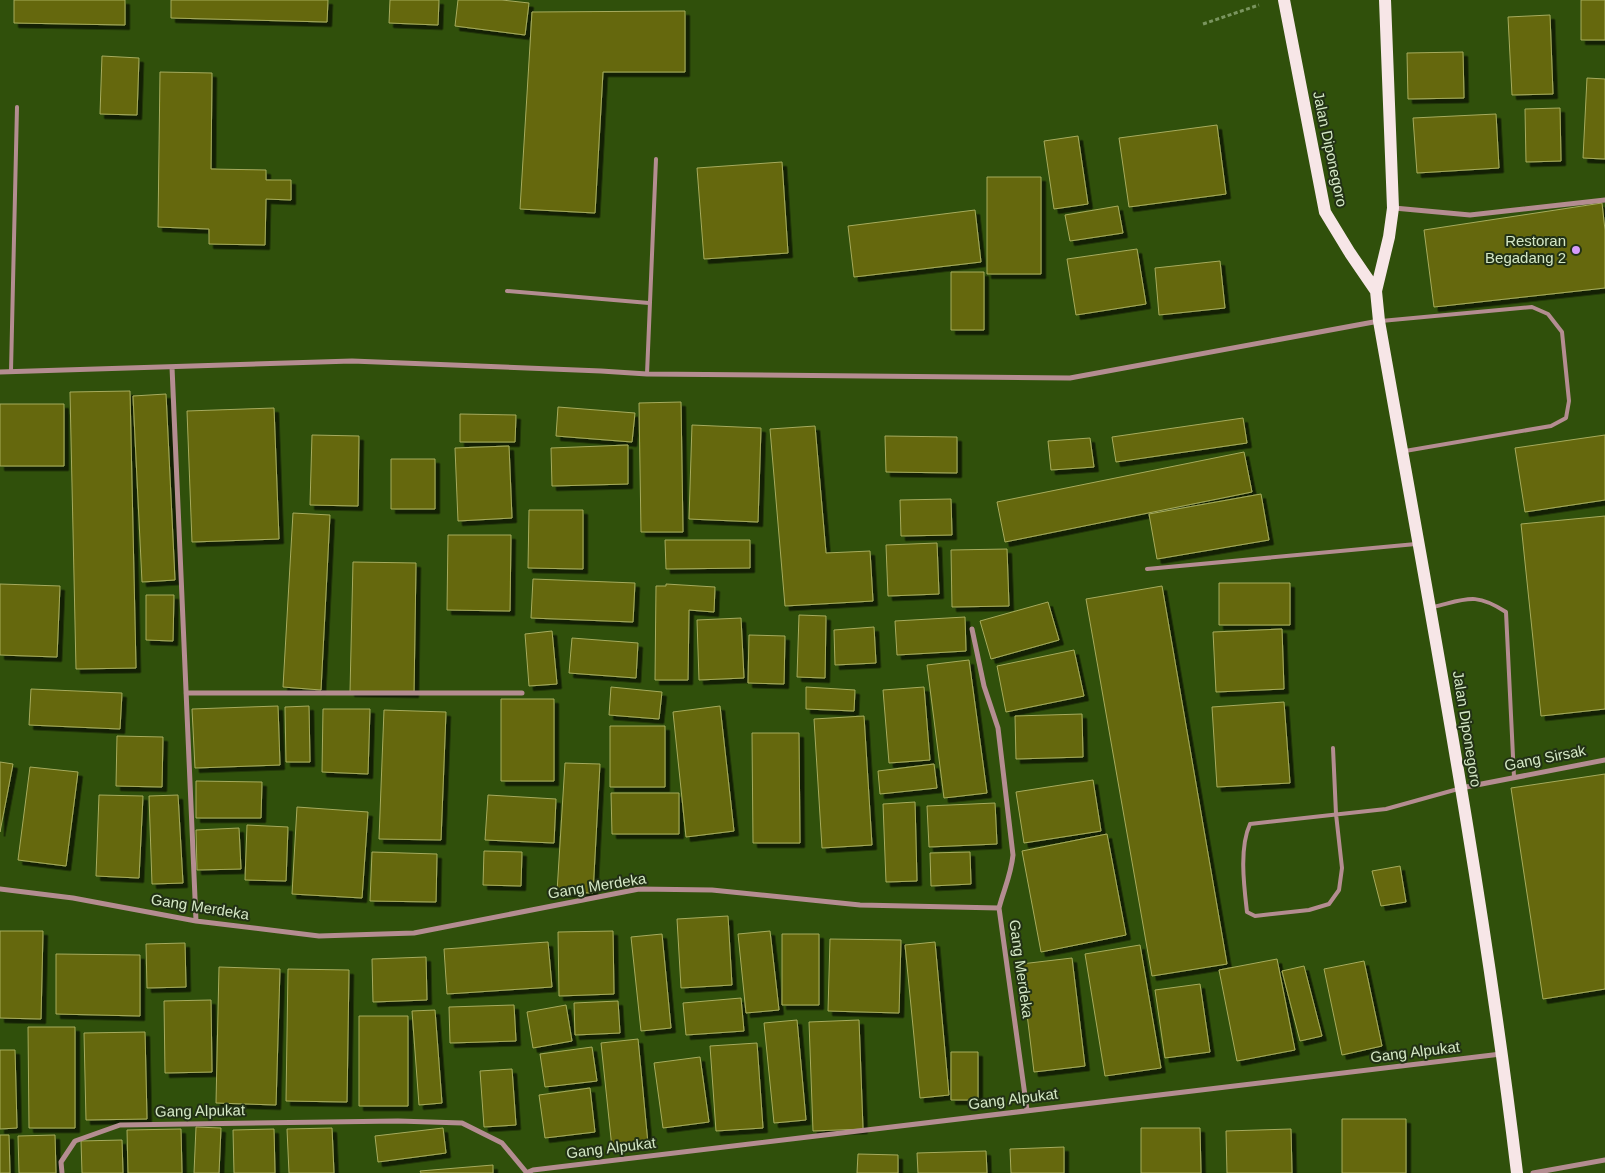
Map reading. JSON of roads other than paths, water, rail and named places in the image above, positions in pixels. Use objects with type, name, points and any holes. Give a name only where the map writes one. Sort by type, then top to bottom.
[{"type":"main road","name":"Jalan Diponegoro","points":[[1284,0],[1325,212],[1376,291]]},
{"type":"main road","name":"Jalan Diponegoro","points":[[1385,0],[1393,208],[1389,237],[1376,291],[1379,321],[1431,607],[1503,1054],[1517,1173]]},
{"type":"street","points":[[1393,208],[1470,215],[1605,200]]},
{"type":"street","points":[[0,372],[352,361],[647,374],[1070,378],[1379,321]]},
{"type":"street","points":[[172,366],[196,921]]},
{"type":"street","points":[[972,629],[984,686],[998,728],[1013,855],[1011,873],[1004,888],[999,908]]},
{"type":"street","points":[[186,694],[522,694]]},
{"type":"street","name":"Gang Sirsak","points":[[1460,788],[1605,760]]},
{"type":"street","name":"Gang Merdeka","points":[[0,889],[73,898],[196,921],[319,936],[414,933],[639,889],[712,890],[860,905],[999,908],[1027,1110]]},
{"type":"street","name":"Gang Alpukat","points":[[62,1173],[61,1162],[75,1141],[120,1125],[398,1121],[462,1123],[502,1143],[526,1173],[533,1170],[1503,1054]]},
{"type":"street","points":[[1533,1173],[1605,1160]]},
{"type":"lane","points":[[11,371],[17,107]]},
{"type":"lane","points":[[647,374],[656,159]]},
{"type":"lane","points":[[507,291],[649,303]]},
{"type":"lane","points":[[1379,321],[1532,307],[1548,314],[1562,332],[1569,402],[1566,418],[1551,426],[1402,451]]},
{"type":"lane","points":[[1147,569],[1419,544]]},
{"type":"lane","points":[[1431,607],[1473,598],[1490,602],[1506,612],[1514,777]]},
{"type":"lane","points":[[1333,748],[1336,814],[1342,868],[1339,890],[1329,904],[1309,910],[1255,916],[1247,912],[1243,882],[1246,834],[1250,824],[1336,814],[1386,809],[1460,788]]},
{"type":"place","name":"Restoran Begadang 2","points":[[1576,250]]}]
